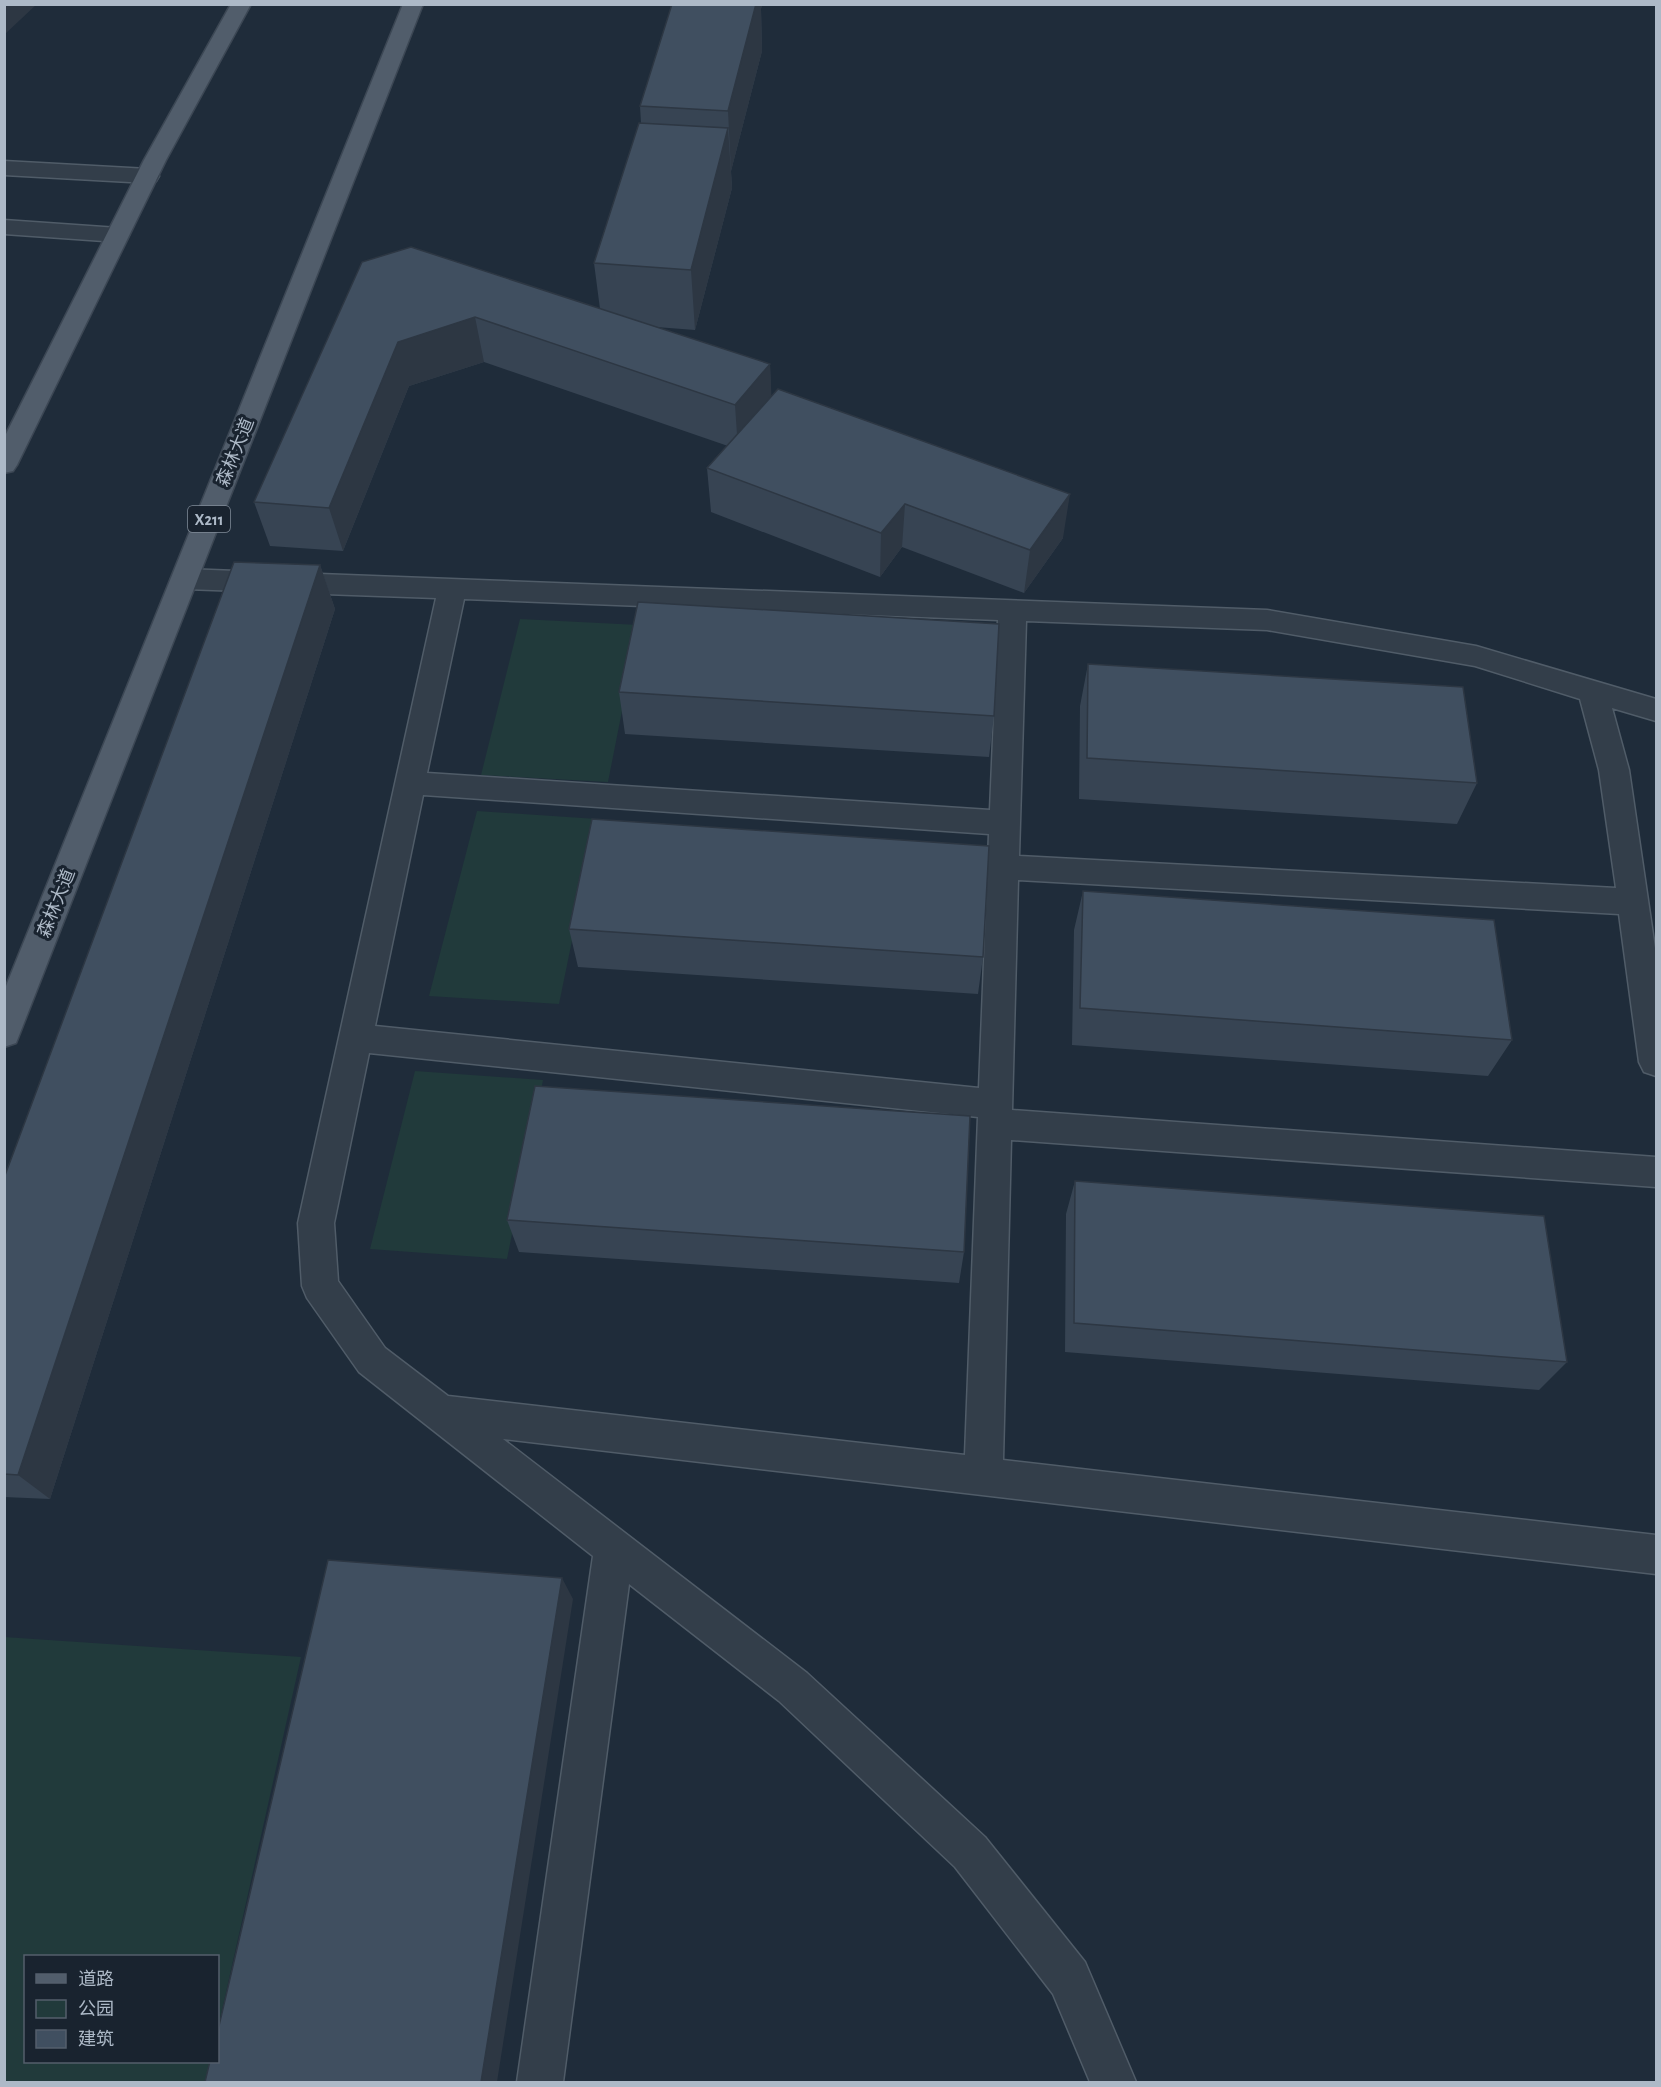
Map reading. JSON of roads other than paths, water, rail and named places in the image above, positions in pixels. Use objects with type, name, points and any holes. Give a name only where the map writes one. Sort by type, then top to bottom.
[{"type":"main road","points":[[4,465],[148,176],[241,4]]},
{"type":"main road","name":"森林大道","points":[[4,1032],[413,4]]},
{"type":"street","points":[[4,168],[148,176]]},
{"type":"street","points":[[4,227],[118,235]]},
{"type":"street","points":[[185,579],[1267,620],[1476,656],[1656,710]]},
{"type":"street","points":[[452,589],[316,1222],[320,1286],[372,1360],[794,1687],[970,1852],[1069,1978],[1113,2082]]},
{"type":"street","points":[[983,1476],[1012,610]]},
{"type":"street","points":[[1593,692],[1614,770],[1656,1062]]},
{"type":"street","points":[[411,783],[1005,824]]},
{"type":"street","points":[[1004,867],[1633,902]]},
{"type":"street","points":[[356,1038],[995,1114],[1656,1172]]},
{"type":"street","points":[[440,1413],[1656,1555]]},
{"type":"street","points":[[540,2082],[614,1547]]}]
